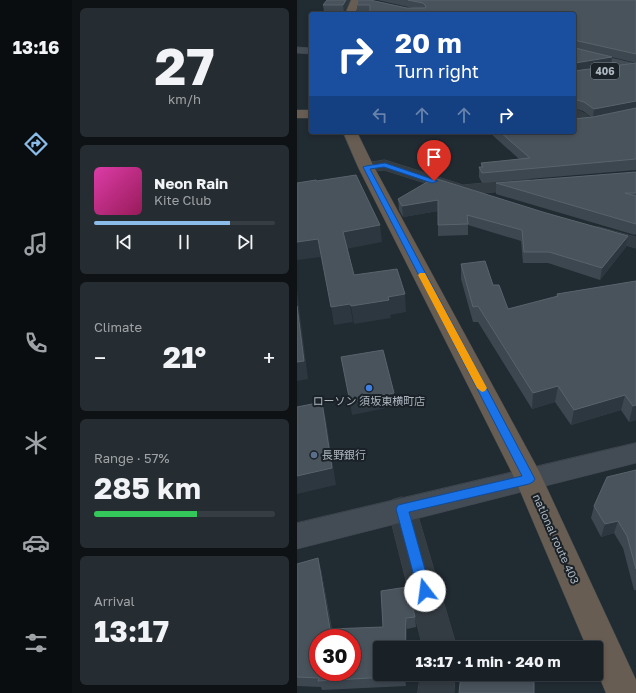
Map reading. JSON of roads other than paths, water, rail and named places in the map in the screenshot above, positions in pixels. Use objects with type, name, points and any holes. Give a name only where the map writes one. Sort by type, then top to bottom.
[{"type":"highway","points":[[350,12],[353,2],[360,0]]},
{"type":"highway","name":"406","points":[[604,72],[635,67]]},
{"type":"highway","points":[[297,114],[309,114]]},
{"type":"highway","name":"national route 403","points":[[351,134],[366,167],[529,479],[625,693]]},
{"type":"main road","points":[[297,50],[309,51]]},
{"type":"main road","points":[[576,52],[635,67]]},
{"type":"main road","points":[[297,536],[402,509],[636,453]]},
{"type":"street","points":[[576,114],[587,122]]},
{"type":"street","points":[[366,167],[385,165],[500,202]]},
{"type":"street","points":[[463,190],[540,183]]},
{"type":"street","points":[[586,228],[636,243]]},
{"type":"street","points":[[402,509],[438,641]]},
{"type":"street","points":[[436,693],[437,681]]},
{"type":"place","name":"ローソン 須坂東横町店","points":[[369,388]]},
{"type":"place","name":"長野銀行","points":[[314,455]]}]
